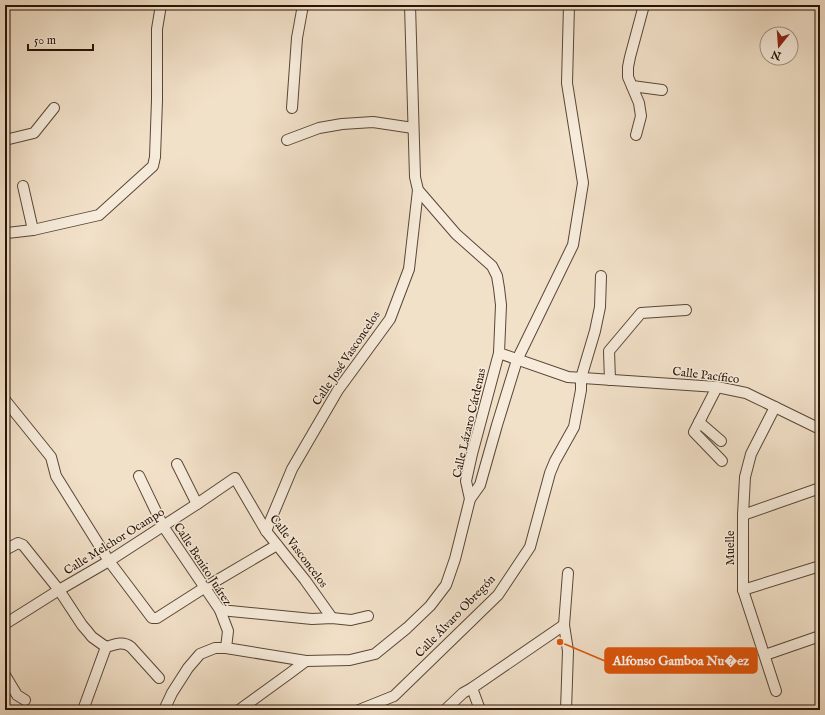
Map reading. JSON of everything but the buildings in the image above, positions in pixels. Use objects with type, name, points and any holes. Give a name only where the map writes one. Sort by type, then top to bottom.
[{"type":"street","points":[[5,232],[33,230],[99,216],[153,166],[155,157],[157,100],[157,29],[161,5]]},
{"type":"street","points":[[292,108],[297,38],[302,5]]},
{"type":"street","name":"Calle José Vasconcelos","points":[[266,531],[292,469],[338,390],[390,319],[409,269],[418,190],[415,177],[410,5]]},
{"type":"street","name":"Calle Lázaro Cárdenas","points":[[164,710],[172,693],[188,668],[200,654],[215,648],[226,648],[306,661],[350,660],[375,654],[407,628],[430,606],[446,585],[455,559],[470,499],[480,485],[484,467],[518,360],[573,245],[583,183],[567,83],[569,5]]},
{"type":"street","points":[[636,135],[640,116],[639,103],[628,77],[629,62],[644,5]]},
{"type":"street","points":[[632,86],[662,90]]},
{"type":"street","points":[[5,140],[34,133],[54,108]]},
{"type":"street","points":[[286,140],[319,128],[342,124],[373,122],[414,128]]},
{"type":"street","points":[[23,186],[33,230]]},
{"type":"street","points":[[418,190],[456,234],[492,266],[498,282],[501,305],[499,353],[518,360]]},
{"type":"street","name":"Calle Álvaro Obregón","points":[[359,710],[394,696],[498,595],[530,547],[552,467],[574,427],[581,390],[581,378],[600,307],[600,276]]},
{"type":"street","points":[[610,380],[609,351],[641,313],[686,310]]},
{"type":"street","name":"Calle Lázaro Cárdenas","points":[[470,499],[466,481],[499,353]]},
{"type":"street","name":"Calle Pacífico","points":[[518,360],[568,377],[717,387],[746,393],[820,429]]},
{"type":"street","points":[[717,387],[694,432],[722,461]]},
{"type":"street","points":[[5,400],[51,456],[56,476],[109,561],[150,617],[157,618],[204,588],[277,545]]},
{"type":"street","name":"Muelle","points":[[775,407],[751,454],[745,477],[743,515],[743,590],[776,691]]},
{"type":"street","points":[[699,422],[722,441]]},
{"type":"street","points":[[177,464],[197,504]]},
{"type":"street","name":"Calle Benito Juárez","points":[[139,476],[163,526],[220,610],[228,631],[226,648]]},
{"type":"street","name":"Calle Vasconcelos","points":[[235,478],[266,531],[305,580],[332,618]]},
{"type":"street","name":"Calle Melchor Ocampo","points":[[5,624],[109,561],[235,478]]},
{"type":"street","points":[[743,515],[820,488]]},
{"type":"street","points":[[5,550],[18,543],[23,545],[59,590],[82,625],[92,637],[106,647]]},
{"type":"street","points":[[743,590],[820,566]]},
{"type":"street","points":[[566,710],[568,651],[564,625],[568,573]]},
{"type":"street","points":[[220,610],[312,619],[332,618],[350,620],[368,616]]},
{"type":"street","points":[[445,710],[463,692],[472,688],[564,625]]},
{"type":"street","points":[[765,654],[819,639]]},
{"type":"street","points":[[106,647],[120,643],[126,644],[131,647],[159,678]]},
{"type":"street","points":[[83,710],[106,647]]},
{"type":"street","points":[[239,710],[306,661]]},
{"type":"street","points":[[5,675],[17,695],[25,700]]},
{"type":"street","points":[[472,688],[480,710]]},
{"type":"place","name":"Alfonso Gamboa Nu�ez","points":[[560,642]]}]
